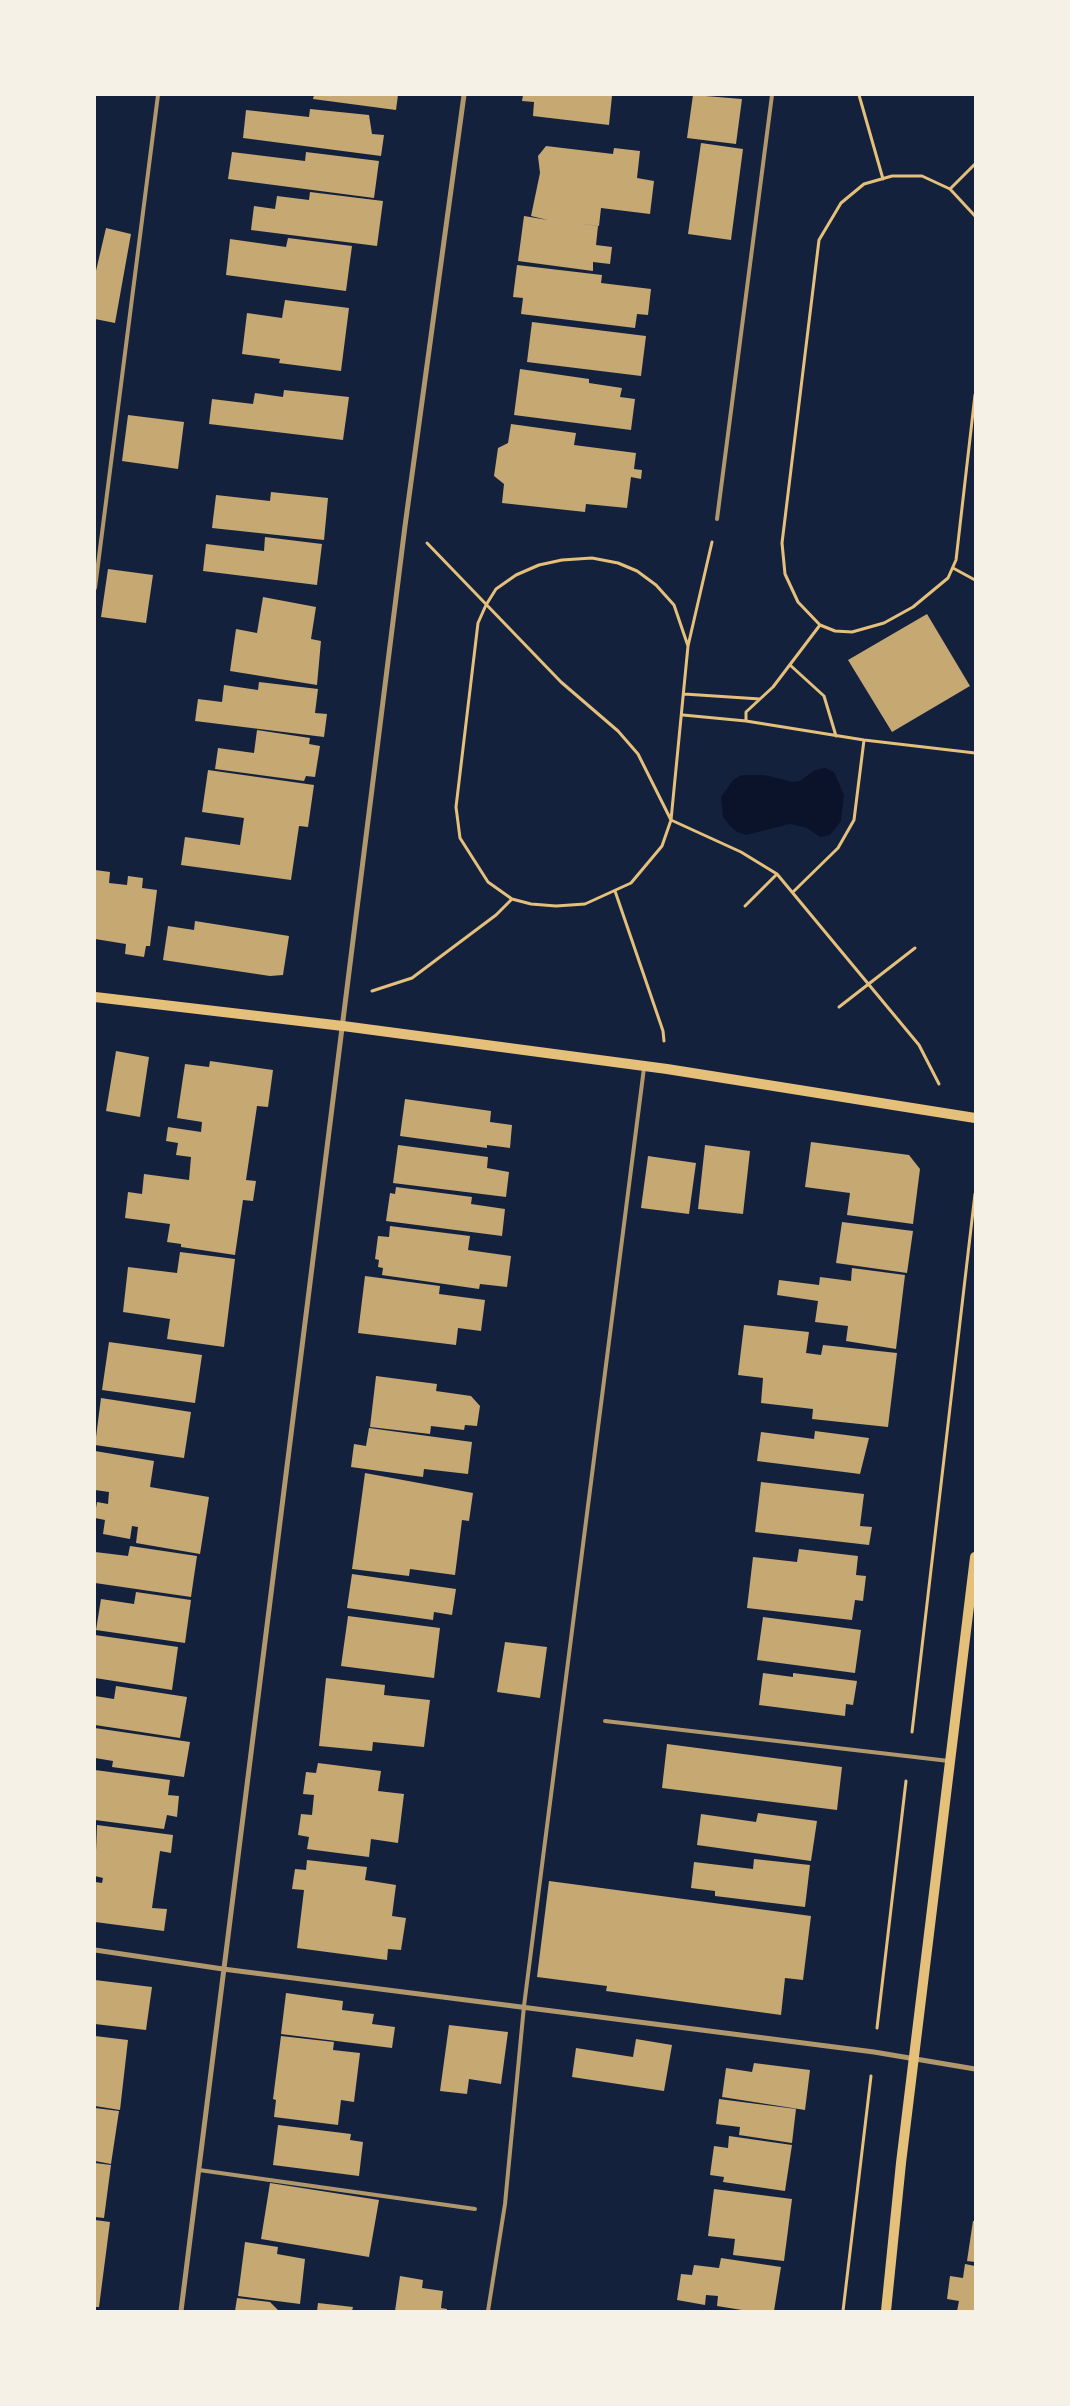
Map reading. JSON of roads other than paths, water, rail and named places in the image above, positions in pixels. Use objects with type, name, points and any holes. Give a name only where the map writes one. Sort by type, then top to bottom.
[{"type":"main road","points":[[95,997],[344,1026],[667,1069],[975,1118]]},
{"type":"main road","points":[[886,2311],[975,1558]]},
{"type":"street","points":[[181,2311],[344,1026],[405,526],[464,95]]},
{"type":"street","points":[[95,1950],[223,1969],[874,2052],[975,2069]]},
{"type":"lane","points":[[95,588],[158,95]]},
{"type":"lane","points":[[717,519],[772,95]]},
{"type":"lane","points":[[488,2311],[505,2204],[524,2006],[644,1067]]},
{"type":"lane","points":[[605,1721],[951,1762]]},
{"type":"lane","points":[[199,2170],[475,2209]]},
{"type":"water","points":[[825,768],[834,772],[844,795],[841,821],[830,835],[820,837],[807,828],[790,824],[746,835],[737,832],[723,817],[721,797],[733,780],[742,775],[765,775],[793,782],[800,781],[815,770]]}]
